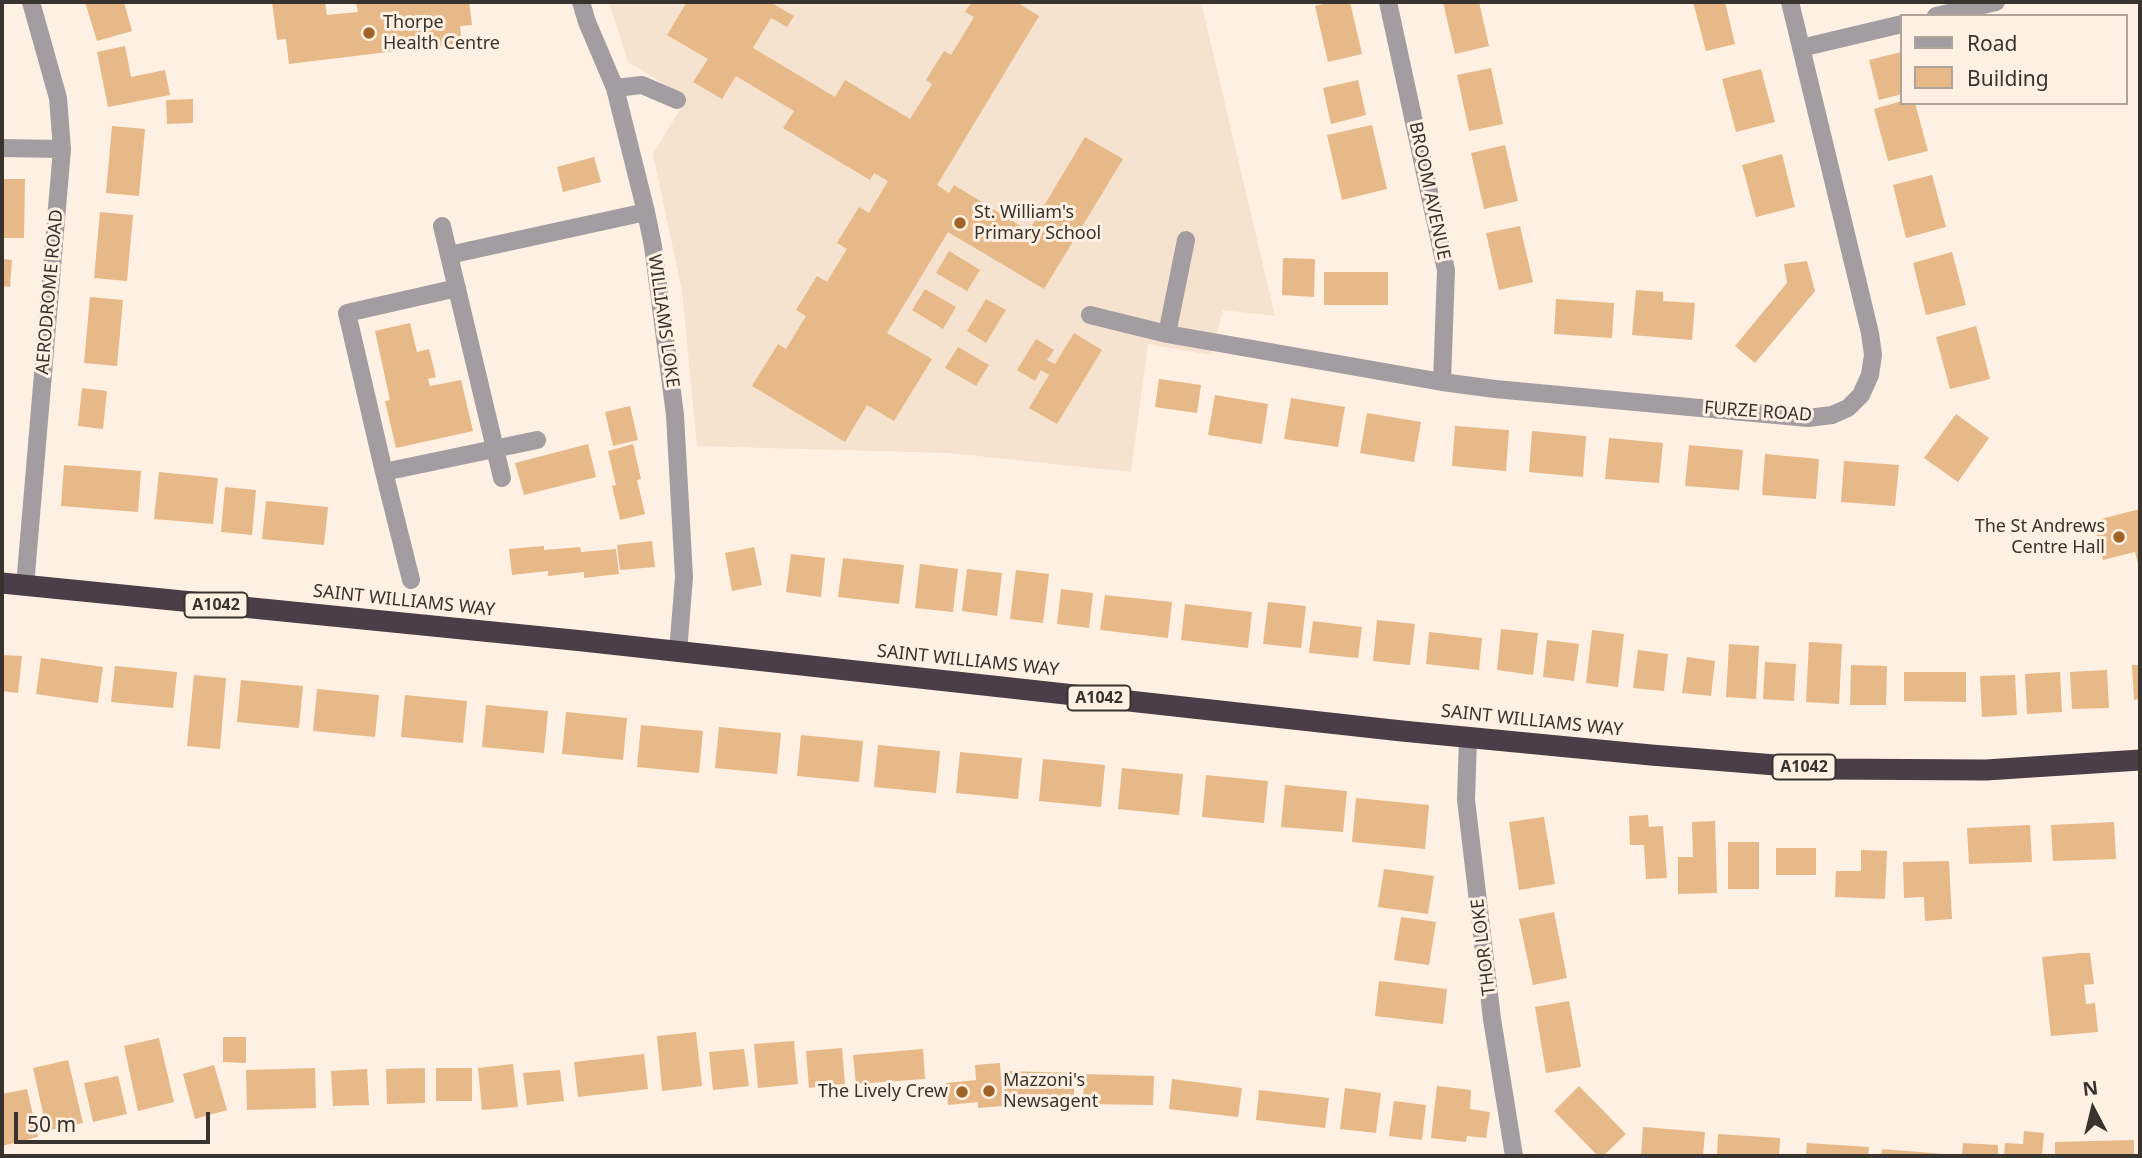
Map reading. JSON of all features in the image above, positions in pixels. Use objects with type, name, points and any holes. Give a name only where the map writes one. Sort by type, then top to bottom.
[{"type":"highway","name":"SAINT WILLIAMS WAY","points":[[2,583],[1651,755],[1825,769],[1986,770],[2140,760]]},
{"type":"street","name":"AERODROME ROAD","points":[[25,586],[62,149],[58,98],[31,2]]},
{"type":"street","name":"WILLIAMS LOKE","points":[[581,2],[615,88],[646,212],[664,326],[675,415],[684,577],[678,652]]},
{"type":"street","name":"BROOM AVENUE","points":[[1388,2],[1446,270],[1442,382]]},
{"type":"street","name":"FURZE ROAD","points":[[1090,314],[1167,334],[1442,382],[1808,418],[1832,415],[1848,408],[1861,395],[1870,376],[1873,355],[1870,333],[1790,2]]},
{"type":"street","points":[[1945,14],[1996,2]]},
{"type":"street","points":[[1801,48],[1900,24]]},
{"type":"street","points":[[615,88],[642,85],[677,100]]},
{"type":"street","points":[[2,148],[62,149]]},
{"type":"street","points":[[449,255],[646,212]]},
{"type":"street","points":[[442,226],[502,478]]},
{"type":"street","points":[[1167,334],[1186,240]]},
{"type":"street","points":[[411,580],[347,313],[457,288]]},
{"type":"street","points":[[384,472],[537,440]]},
{"type":"street","name":"THOR LOKE","points":[[1468,737],[1466,800],[1492,1019],[1514,1156]]},
{"type":"shaded area","name":"St. William's Primary School","points":[[609,2],[1201,2],[1275,316],[1223,310],[1211,355],[1148,344],[1131,472],[949,453],[697,446],[682,291],[653,154],[687,98],[628,62]]},
{"type":"building","points":[[85,2],[124,2],[132,31],[97,41]]},
{"type":"building","name":"Thorpe Health Centre","points":[[272,2],[325,2],[327,15],[358,12],[356,2],[469,2],[472,25],[460,26],[462,43],[289,64],[286,39],[277,40]]},
{"type":"building","points":[[687,2],[770,2],[794,16],[787,27],[771,18],[753,48],[835,97],[845,80],[910,119],[932,84],[926,80],[944,51],[951,55],[974,17],[965,12],[972,2],[1016,2],[1039,16],[937,185],[949,193],[954,185],[1029,231],[1085,137],[1123,159],[1044,289],[948,232],[887,333],[932,359],[894,421],[867,405],[845,442],[752,386],[778,344],[786,349],[806,316],[796,310],[817,276],[827,282],[847,249],[837,243],[859,207],[869,213],[888,181],[874,173],[870,180],[783,128],[794,111],[736,76],[722,99],[693,82],[708,59],[667,35]]},
{"type":"building","points":[[1350,2],[1362,54],[1328,62],[1315,6]]},
{"type":"building","points":[[1443,2],[1479,2],[1489,46],[1455,54]]},
{"type":"building","points":[[1693,2],[1725,2],[1735,44],[1706,51]]},
{"type":"building","points":[[125,46],[131,77],[165,70],[170,95],[108,107],[97,52]]},
{"type":"building","points":[[1900,52],[1900,95],[1879,100],[1869,60]]},
{"type":"building","points":[[1491,68],[1503,124],[1469,131],[1457,75]]},
{"type":"building","points":[[1761,69],[1775,122],[1736,132],[1722,79]]},
{"type":"building","points":[[1358,80],[1366,115],[1331,124],[1323,88]]},
{"type":"building","points":[[193,99],[193,123],[167,124],[166,100]]},
{"type":"building","points":[[1900,102],[1900,105],[1916,105],[1928,151],[1888,161],[1874,109]]},
{"type":"building","points":[[1372,125],[1387,189],[1342,200],[1327,135]]},
{"type":"building","points":[[112,126],[145,129],[139,196],[106,193]]},
{"type":"building","points":[[1505,145],[1518,201],[1484,209],[1471,153]]},
{"type":"building","points":[[1782,154],[1795,207],[1756,217],[1742,165]]},
{"type":"building","points":[[594,157],[601,182],[563,192],[557,167]]},
{"type":"building","points":[[1932,175],[1946,227],[1906,238],[1893,185]]},
{"type":"building","points":[[2,179],[25,179],[24,238],[2,238]]},
{"type":"building","points":[[100,212],[133,215],[127,281],[94,278]]},
{"type":"building","points":[[1520,226],[1533,282],[1499,290],[1486,233]]},
{"type":"building","points":[[949,251],[980,270],[967,291],[936,273]]},
{"type":"building","points":[[1952,252],[1966,305],[1926,315],[1913,263]]},
{"type":"building","points":[[1283,258],[1315,259],[1314,297],[1282,295]]},
{"type":"building","points":[[2,259],[12,260],[10,287],[2,286]]},
{"type":"building","points":[[1807,261],[1815,291],[1755,363],[1735,346],[1787,283],[1784,264]]},
{"type":"building","points":[[1324,272],[1388,272],[1388,305],[1324,305]]},
{"type":"building","points":[[925,289],[956,307],[943,329],[912,310]]},
{"type":"building","points":[[1636,290],[1663,292],[1663,301],[1695,303],[1692,340],[1632,335]]},
{"type":"building","points":[[90,297],[123,300],[117,366],[84,363]]},
{"type":"building","points":[[986,299],[1006,310],[986,343],[967,331]]},
{"type":"building","points":[[1556,299],[1614,303],[1612,338],[1554,334]]},
{"type":"building","points":[[410,323],[417,352],[429,349],[436,377],[428,379],[430,386],[461,380],[473,431],[396,448],[385,401],[390,400],[375,331]]},
{"type":"building","points":[[1976,326],[1990,379],[1950,389],[1936,337]]},
{"type":"building","points":[[1074,333],[1102,350],[1057,424],[1029,408],[1049,375],[1041,370],[1035,381],[1017,370],[1036,339],[1054,350],[1047,360],[1055,364]]},
{"type":"building","points":[[958,347],[989,365],[976,386],[945,368]]},
{"type":"building","points":[[1159,379],[1201,385],[1197,413],[1155,407]]},
{"type":"building","points":[[82,388],[107,391],[103,429],[78,426]]},
{"type":"building","points":[[1215,395],[1268,404],[1262,444],[1208,435]]},
{"type":"building","points":[[1291,398],[1345,407],[1338,447],[1284,439]]},
{"type":"building","points":[[630,406],[638,440],[613,446],[605,412]]},
{"type":"building","points":[[1367,413],[1421,422],[1414,462],[1360,453]]},
{"type":"building","points":[[1956,414],[1989,438],[1958,482],[1924,458]]},
{"type":"building","points":[[1455,426],[1509,430],[1506,471],[1452,466]]},
{"type":"building","points":[[1532,431],[1586,436],[1583,477],[1529,472]]},
{"type":"building","points":[[1609,438],[1663,443],[1659,483],[1605,479]]},
{"type":"building","points":[[588,444],[596,477],[524,495],[515,463]]},
{"type":"building","points":[[633,444],[641,479],[637,480],[645,514],[620,520],[608,451]]},
{"type":"building","points":[[1689,445],[1743,450],[1739,490],[1685,486]]},
{"type":"building","points":[[1765,454],[1819,459],[1816,499],[1762,495]]},
{"type":"building","points":[[1844,461],[1899,465],[1895,506],[1841,502]]},
{"type":"building","points":[[64,465],[141,471],[138,512],[61,506]]},
{"type":"building","points":[[159,472],[218,478],[213,524],[154,519]]},
{"type":"building","points":[[225,487],[256,490],[252,535],[221,532]]},
{"type":"building","points":[[266,501],[328,507],[324,545],[262,539]]},
{"type":"building","name":"The St Andrews Centre Hall","points":[[2140,509],[2140,571],[2135,552],[2103,560],[2093,521]]},
{"type":"building","points":[[652,541],[655,567],[620,570],[617,545]]},
{"type":"building","points":[[544,546],[544,550],[580,547],[581,552],[616,549],[619,574],[584,578],[584,572],[548,576],[548,571],[512,575],[509,549]]},
{"type":"building","points":[[754,547],[762,585],[732,591],[725,553]]},
{"type":"building","points":[[791,554],[825,558],[821,597],[786,592]]},
{"type":"building","points":[[843,558],[904,565],[899,604],[838,597]]},
{"type":"building","points":[[920,564],[958,569],[953,612],[915,608]]},
{"type":"building","points":[[967,569],[1002,573],[997,616],[962,611]]},
{"type":"building","points":[[1016,570],[1049,574],[1043,623],[1010,619]]},
{"type":"building","points":[[1061,589],[1093,593],[1089,628],[1057,624]]},
{"type":"building","points":[[1105,595],[1172,602],[1168,638],[1100,630]]},
{"type":"building","points":[[1268,602],[1306,606],[1301,648],[1263,644]]},
{"type":"building","points":[[1185,604],[1252,612],[1248,648],[1181,640]]},
{"type":"building","points":[[1377,620],[1415,624],[1410,665],[1373,661]]},
{"type":"building","points":[[1313,621],[1362,627],[1358,658],[1309,653]]},
{"type":"building","points":[[1501,629],[1538,633],[1533,675],[1497,670]]},
{"type":"building","points":[[1592,630],[1624,634],[1618,687],[1586,683]]},
{"type":"building","points":[[1429,632],[1482,638],[1479,670],[1426,664]]},
{"type":"building","points":[[1547,640],[1579,644],[1574,681],[1543,677]]},
{"type":"building","points":[[1809,642],[1842,644],[1839,704],[1806,702]]},
{"type":"building","points":[[1729,644],[1759,646],[1756,699],[1726,697]]},
{"type":"building","points":[[1638,650],[1668,654],[1664,691],[1633,688]]},
{"type":"building","points":[[2,655],[22,656],[18,693],[2,691]]},
{"type":"building","points":[[1687,657],[1715,661],[1711,696],[1682,693]]},
{"type":"building","points":[[41,658],[103,667],[98,703],[36,694]]},
{"type":"building","points":[[1765,662],[1796,664],[1794,701],[1763,699]]},
{"type":"building","points":[[1851,665],[1887,666],[1886,705],[1850,705]]},
{"type":"building","points":[[2132,665],[2140,665],[2140,699],[2134,700]]},
{"type":"building","points":[[115,666],[177,672],[173,708],[111,702]]},
{"type":"building","points":[[2107,670],[2109,708],[2072,709],[2070,672]]},
{"type":"building","points":[[1904,672],[1966,672],[1966,702],[1904,701]]},
{"type":"building","points":[[2060,672],[2062,712],[2027,714],[2025,674]]},
{"type":"building","points":[[194,675],[226,678],[220,749],[187,746]]},
{"type":"building","points":[[2015,675],[2017,715],[1982,717],[1980,676]]},
{"type":"building","points":[[241,680],[303,686],[299,728],[237,722]]},
{"type":"building","points":[[317,689],[379,695],[375,737],[313,731]]},
{"type":"building","points":[[405,695],[467,701],[463,743],[401,737]]},
{"type":"building","points":[[486,705],[548,711],[544,753],[482,747]]},
{"type":"building","points":[[566,712],[627,718],[623,760],[562,754]]},
{"type":"building","points":[[641,725],[703,731],[699,773],[637,767]]},
{"type":"building","points":[[719,727],[781,733],[777,774],[715,768]]},
{"type":"building","points":[[801,735],[863,741],[859,782],[797,776]]},
{"type":"building","points":[[878,745],[940,751],[936,793],[874,787]]},
{"type":"building","points":[[960,752],[1022,758],[1018,799],[956,793]]},
{"type":"building","points":[[1043,759],[1105,765],[1101,807],[1039,801]]},
{"type":"building","points":[[1122,768],[1183,774],[1179,815],[1118,809]]},
{"type":"building","points":[[1206,775],[1268,781],[1264,823],[1202,817]]},
{"type":"building","points":[[1285,785],[1347,791],[1343,832],[1281,827]]},
{"type":"building","points":[[1356,798],[1429,805],[1425,849],[1352,842]]},
{"type":"building","points":[[1648,815],[1649,827],[1663,826],[1667,878],[1646,879],[1644,845],[1630,845],[1629,816]]},
{"type":"building","points":[[1544,817],[1555,884],[1519,890],[1509,822]]},
{"type":"building","points":[[1715,821],[1717,893],[1678,894],[1678,857],[1693,857],[1692,822]]},
{"type":"building","points":[[2114,822],[2116,859],[2053,861],[2051,825]]},
{"type":"building","points":[[2030,825],[2032,862],[1969,864],[1967,828]]},
{"type":"building","points":[[1728,842],[1759,842],[1759,889],[1728,889]]},
{"type":"building","points":[[1776,848],[1816,848],[1816,875],[1776,875]]},
{"type":"building","points":[[1861,850],[1887,851],[1885,899],[1835,897],[1836,871],[1861,871]]},
{"type":"building","points":[[1949,861],[1952,919],[1925,921],[1924,897],[1904,898],[1903,862]]},
{"type":"building","points":[[1384,869],[1434,876],[1428,914],[1378,907]]},
{"type":"building","points":[[1554,912],[1567,978],[1533,985],[1519,919]]},
{"type":"building","points":[[1401,917],[1436,922],[1429,965],[1394,960]]},
{"type":"building","points":[[2090,953],[2094,984],[2084,985],[2086,1004],[2095,1003],[2098,1032],[2051,1036],[2042,957]]},
{"type":"building","points":[[1379,981],[1447,989],[1443,1024],[1375,1016]]},
{"type":"building","points":[[1569,1001],[1581,1067],[1546,1073],[1535,1007]]},
{"type":"building","points":[[696,1032],[702,1086],[662,1091],[657,1036]]},
{"type":"building","points":[[223,1037],[246,1037],[246,1063],[223,1062]]},
{"type":"building","points":[[159,1038],[174,1102],[138,1111],[124,1046]]},
{"type":"building","points":[[794,1041],[798,1084],[758,1088],[754,1044]]},
{"type":"building","points":[[842,1048],[845,1084],[809,1088],[806,1051]]},
{"type":"building","points":[[744,1049],[749,1086],[713,1090],[709,1052]]},
{"type":"building","points":[[923,1049],[925,1079],[856,1084],[853,1055]]},
{"type":"building","points":[[644,1054],[648,1089],[578,1097],[574,1062]]},
{"type":"building","points":[[68,1060],[83,1123],[47,1131],[33,1068]]},
{"type":"building","name":"Mazzoni's Newsagent","points":[[1000,1063],[1003,1106],[978,1108],[978,1102],[948,1105],[946,1083],[976,1080],[975,1065]]},
{"type":"building","points":[[513,1064],[518,1107],[482,1110],[478,1068]]},
{"type":"building","points":[[214,1065],[227,1110],[195,1119],[183,1074]]},
{"type":"building","points":[[315,1068],[316,1108],[247,1110],[246,1070]]},
{"type":"building","points":[[425,1068],[425,1103],[387,1104],[386,1069]]},
{"type":"building","points":[[436,1068],[472,1068],[472,1101],[436,1101]]},
{"type":"building","points":[[367,1069],[369,1105],[333,1106],[331,1071]]},
{"type":"building","points":[[560,1070],[564,1101],[527,1105],[523,1073]]},
{"type":"building","points":[[1005,1071],[1074,1073],[1074,1102],[1004,1100]]},
{"type":"building","points":[[1084,1074],[1154,1076],[1153,1105],[1083,1104]]},
{"type":"building","points":[[118,1076],[127,1114],[93,1122],[84,1083]]},
{"type":"building","points":[[1172,1079],[1242,1088],[1238,1117],[1169,1109]]},
{"type":"building","points":[[1437,1086],[1471,1090],[1470,1109],[1490,1112],[1486,1138],[1467,1136],[1466,1142],[1431,1138]]},
{"type":"building","points":[[1579,1086],[1626,1134],[1603,1156],[1598,1156],[1554,1111]]},
{"type":"building","points":[[1345,1088],[1381,1093],[1376,1133],[1340,1129]]},
{"type":"building","points":[[27,1089],[38,1137],[2,1146],[2,1094]]},
{"type":"building","points":[[1259,1090],[1329,1098],[1325,1128],[1256,1120]]},
{"type":"building","points":[[1394,1101],[1426,1105],[1422,1140],[1389,1136]]},
{"type":"building","points":[[1643,1127],[1705,1132],[1703,1156],[1641,1156]]},
{"type":"building","points":[[2024,1131],[2044,1133],[2042,1156],[2004,1156],[2005,1143],[2023,1144]]},
{"type":"building","points":[[1718,1134],[1780,1138],[1779,1156],[1717,1156]]},
{"type":"building","points":[[2134,1140],[2134,1156],[2055,1156],[2055,1142]]},
{"type":"building","points":[[1807,1143],[1869,1147],[1868,1156],[1806,1156]]},
{"type":"building","points":[[1963,1143],[1998,1145],[1998,1156],[1962,1156]]},
{"type":"building","points":[[1882,1149],[1944,1154],[1944,1156],[1881,1156]]},
{"type":"place","name":"Thorpe Health Centre","points":[[369,33]]},
{"type":"place","name":"St. William's Primary School","points":[[960,223]]},
{"type":"place","name":"The St Andrews Centre Hall","points":[[2119,537]]},
{"type":"place","name":"Mazzoni's Newsagent","points":[[989,1091]]},
{"type":"place","name":"The Lively Crew","points":[[962,1092]]}]
